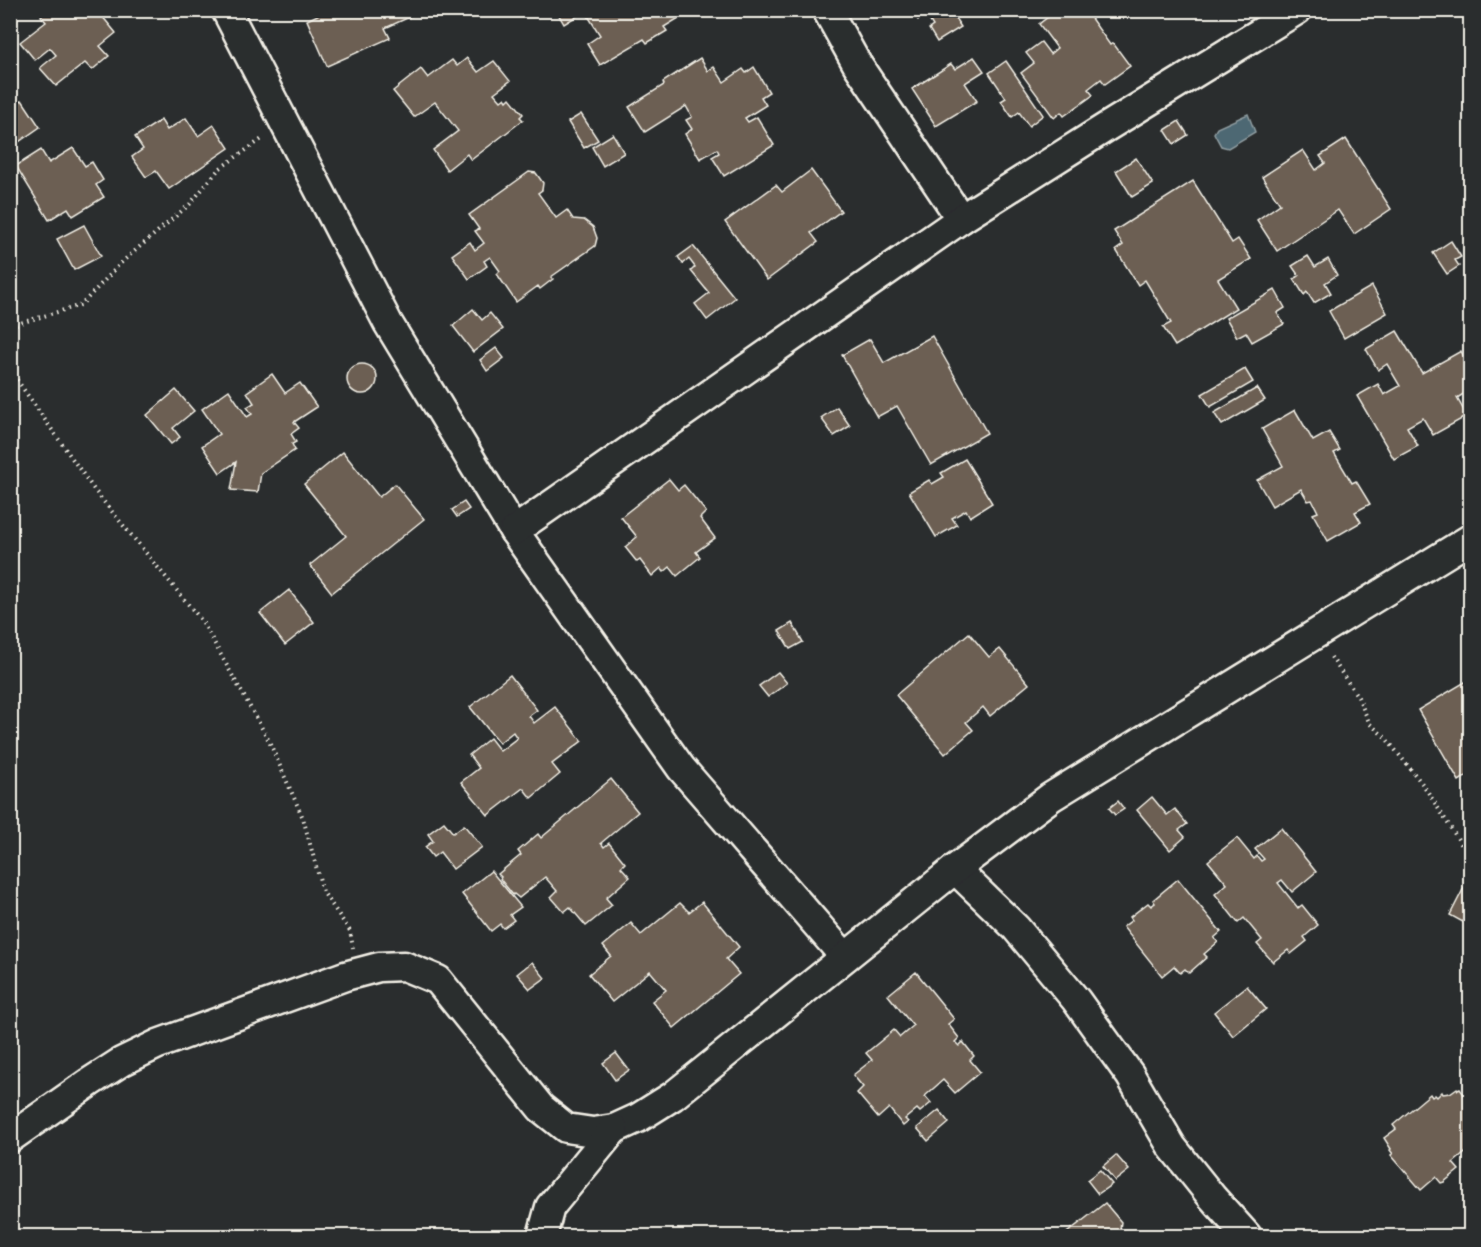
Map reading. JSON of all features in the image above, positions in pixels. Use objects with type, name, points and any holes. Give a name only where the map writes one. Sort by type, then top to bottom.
[{"type":"street","points":[[226,10],[388,323],[514,531],[681,768],[845,957]]},
{"type":"street","points":[[827,10],[857,64],[961,219]]},
{"type":"street","points":[[514,531],[961,219],[1297,10]]},
{"type":"street","points":[[10,1138],[121,1062],[158,1044],[359,972],[379,967],[404,966],[438,980],[541,1108],[566,1128],[593,1132],[614,1129],[638,1118],[673,1096],[955,869],[1051,797],[1470,539]]},
{"type":"street","points":[[955,869],[1016,928],[1076,1000],[1130,1075],[1173,1147],[1212,1197],[1247,1236]]},
{"type":"street","points":[[542,1236],[549,1207],[614,1129]]},
{"type":"path","points":[[10,326],[81,305],[123,261],[190,204],[219,170],[285,123]]},
{"type":"path","points":[[10,370],[95,491],[202,621],[268,738],[299,808],[323,892],[350,932],[359,972]]},
{"type":"path","points":[[1316,634],[1358,697],[1370,724],[1385,737],[1424,786],[1470,858]]},
{"type":"water","points":[[1248,114],[1255,132],[1228,148],[1221,146],[1214,133],[1217,128]]},
{"type":"building","points":[[49,10],[97,10],[116,33],[100,46],[109,56],[92,70],[85,63],[56,86],[40,68],[56,55],[50,48],[35,60],[20,42],[46,22],[41,16]]},
{"type":"building","points":[[328,10],[425,10],[385,28],[390,38],[327,66],[307,20]]},
{"type":"building","points":[[556,10],[692,10],[664,27],[667,31],[647,43],[644,39],[600,65],[587,44],[600,35],[585,11],[564,24]]},
{"type":"building","points":[[912,10],[969,10],[955,18],[961,27],[937,42],[929,29],[933,26],[926,15],[918,20]]},
{"type":"building","points":[[1057,10],[1081,10],[1085,16],[1088,14],[1110,45],[1113,43],[1130,66],[1105,84],[1101,79],[1088,89],[1093,95],[1064,116],[1061,112],[1054,118],[1021,73],[1034,63],[1026,53],[1041,42],[1050,54],[1057,48],[1039,24]]},
{"type":"building","points":[[974,57],[984,71],[965,83],[977,101],[936,126],[912,89],[951,64],[955,69]]},
{"type":"building","points":[[467,58],[478,72],[494,61],[510,81],[494,93],[501,101],[505,98],[507,101],[510,98],[523,114],[520,117],[523,120],[471,160],[467,154],[447,170],[433,150],[458,131],[435,102],[414,117],[393,91],[421,69],[428,78],[452,60],[457,66]]},
{"type":"building","points":[[700,58],[708,71],[714,67],[724,82],[743,69],[746,73],[754,67],[769,92],[761,97],[766,105],[745,118],[748,122],[757,117],[774,145],[724,176],[712,157],[719,153],[717,149],[700,159],[685,134],[692,129],[686,120],[692,117],[686,106],[645,132],[629,107]]},
{"type":"building","points":[[1006,61],[1043,115],[1029,126],[1019,112],[1012,117],[1001,101],[1006,98],[989,73]]},
{"type":"building","points":[[22,100],[40,127],[10,148],[10,109]]},
{"type":"building","points":[[581,114],[598,140],[584,148],[568,122]]},
{"type":"building","points":[[186,118],[198,136],[214,125],[229,148],[169,189],[156,171],[146,177],[132,157],[143,149],[135,137],[161,120],[167,130]]},
{"type":"building","points":[[1179,121],[1188,135],[1174,144],[1165,130]]},
{"type":"building","points":[[613,134],[624,153],[603,166],[592,147]]},
{"type":"building","points":[[1346,139],[1391,209],[1354,234],[1338,210],[1277,251],[1257,220],[1280,204],[1262,177],[1303,150],[1316,170],[1325,163],[1320,156]]},
{"type":"building","points":[[73,148],[85,166],[92,162],[103,180],[96,185],[104,197],[73,216],[68,208],[49,220],[16,166],[41,150],[49,163]]},
{"type":"building","points":[[1136,158],[1153,184],[1132,197],[1116,171]]},
{"type":"building","points":[[811,170],[841,211],[811,233],[818,242],[767,280],[725,222],[776,185],[782,192]]},
{"type":"building","points":[[529,172],[536,173],[543,183],[542,190],[538,193],[556,218],[567,210],[573,219],[584,220],[593,227],[597,238],[595,246],[551,277],[553,279],[540,289],[538,286],[516,302],[497,274],[500,271],[490,257],[484,261],[487,266],[469,279],[452,255],[470,242],[475,250],[484,243],[475,231],[479,229],[469,215]]},
{"type":"building","points":[[1193,181],[1232,243],[1238,239],[1251,259],[1218,279],[1236,308],[1175,346],[1163,327],[1171,323],[1145,280],[1138,285],[1116,250],[1123,245],[1114,231]]},
{"type":"building","points":[[84,225],[101,256],[74,270],[57,239]]},
{"type":"building","points":[[1451,241],[1461,257],[1455,260],[1459,266],[1447,274],[1433,253]]},
{"type":"building","points":[[693,246],[735,298],[707,320],[695,304],[709,293],[691,271],[695,267],[689,259],[683,264],[678,257]]},
{"type":"building","points":[[1308,256],[1315,267],[1328,259],[1337,275],[1325,283],[1331,293],[1314,303],[1307,292],[1304,295],[1294,279],[1299,276],[1292,266]]},
{"type":"building","points":[[1372,286],[1387,313],[1344,338],[1329,311]]},
{"type":"building","points":[[1275,290],[1285,308],[1277,313],[1284,324],[1252,342],[1246,332],[1237,337],[1226,318]]},
{"type":"building","points":[[473,309],[482,320],[490,313],[503,329],[473,352],[453,326]]},
{"type":"building","points":[[1397,331],[1422,373],[1461,351],[1470,368],[1470,390],[1457,398],[1467,416],[1433,435],[1423,418],[1407,427],[1418,446],[1394,459],[1357,396],[1378,384],[1384,395],[1400,386],[1387,364],[1378,370],[1366,349]]},
{"type":"building","points":[[932,336],[987,433],[931,465],[897,406],[877,417],[842,355],[870,339],[884,363]]},
{"type":"building","points":[[496,348],[504,358],[487,371],[480,360]]},
{"type":"building","points":[[362,364],[368,365],[376,373],[376,385],[368,393],[362,394],[356,393],[348,385],[347,379],[348,373],[356,365]]},
{"type":"building","points":[[1245,369],[1253,382],[1210,407],[1202,394]]},
{"type":"building","points":[[272,374],[285,393],[300,383],[317,407],[294,422],[299,428],[291,434],[296,442],[292,444],[295,450],[261,473],[258,492],[231,490],[236,462],[220,473],[202,446],[219,434],[202,409],[229,390],[247,417],[252,414],[247,407],[254,403],[247,392]]},
{"type":"building","points":[[1257,388],[1265,400],[1222,425],[1214,413]]},
{"type":"building","points":[[176,390],[194,411],[173,428],[180,437],[171,444],[147,415]]},
{"type":"building","points":[[837,407],[850,426],[834,436],[821,418]]},
{"type":"building","points":[[1295,410],[1313,441],[1329,432],[1340,450],[1334,453],[1352,483],[1356,481],[1370,504],[1355,512],[1361,522],[1328,541],[1313,514],[1318,512],[1312,500],[1308,501],[1301,489],[1272,506],[1257,480],[1283,466],[1262,429]]},
{"type":"building","points":[[343,452],[379,497],[395,484],[424,519],[332,593],[310,565],[346,536],[304,484]]},
{"type":"building","points":[[965,459],[992,503],[970,517],[966,510],[952,518],[957,525],[936,537],[909,492],[929,480],[932,484],[944,477],[941,473]]},
{"type":"building","points":[[669,479],[678,490],[684,485],[706,512],[700,518],[715,538],[696,552],[700,557],[677,576],[670,567],[664,572],[661,568],[652,576],[640,560],[637,562],[625,547],[637,537],[621,517]]},
{"type":"building","points":[[464,502],[469,509],[457,517],[452,510]]},
{"type":"building","points":[[289,590],[314,622],[285,645],[260,613]]},
{"type":"building","points":[[792,623],[803,642],[790,649],[779,631]]},
{"type":"building","points":[[969,633],[989,657],[1000,649],[1029,684],[990,716],[983,707],[966,722],[973,730],[945,754],[896,695]]},
{"type":"building","points":[[778,672],[787,683],[768,697],[759,686]]},
{"type":"building","points":[[510,675],[537,710],[529,716],[534,723],[555,707],[582,741],[552,764],[560,774],[531,798],[523,788],[488,815],[461,782],[479,768],[469,755],[490,738],[500,751],[517,738],[513,732],[499,743],[470,707]]},
{"type":"building","points":[[1470,679],[1470,774],[1459,781],[1418,710]]},
{"type":"building","points":[[611,779],[638,812],[601,843],[604,847],[609,843],[625,863],[621,867],[630,877],[606,898],[612,905],[586,926],[570,907],[564,912],[551,897],[557,891],[545,877],[519,898],[513,895],[498,874],[521,855],[518,851],[538,834],[541,838]]},
{"type":"building","points":[[1152,797],[1167,815],[1175,809],[1187,824],[1179,830],[1185,837],[1170,850],[1137,810]]},
{"type":"building","points":[[1118,801],[1124,809],[1115,815],[1109,808]]},
{"type":"building","points":[[444,822],[453,833],[464,825],[482,847],[453,869],[440,852],[433,857],[425,847],[433,841],[428,834]]},
{"type":"building","points":[[1281,828],[1316,872],[1292,892],[1282,880],[1278,883],[1298,908],[1302,905],[1318,925],[1304,937],[1307,941],[1291,954],[1288,950],[1273,962],[1257,944],[1262,940],[1244,918],[1238,923],[1215,894],[1227,884],[1208,861],[1237,838],[1254,859],[1257,856],[1261,861],[1264,859],[1255,849]]},
{"type":"building","points":[[491,871],[521,907],[510,915],[514,920],[503,928],[500,924],[491,931],[462,894]]},
{"type":"building","points":[[1470,876],[1470,926],[1450,915]]},
{"type":"building","points":[[1178,879],[1221,932],[1214,938],[1218,942],[1204,954],[1207,957],[1189,973],[1185,969],[1180,973],[1174,966],[1162,976],[1123,927],[1132,920],[1130,917],[1148,903],[1151,906],[1155,903],[1153,900]]},
{"type":"building","points":[[702,902],[739,947],[726,959],[739,974],[674,1028],[652,1001],[666,990],[650,971],[612,1002],[589,974],[611,956],[603,946],[631,923],[641,935],[680,903],[689,912]]},
{"type":"building","points":[[532,962],[545,978],[530,989],[517,974]]},
{"type":"building","points":[[916,972],[954,1019],[948,1024],[959,1038],[955,1042],[959,1046],[963,1042],[974,1056],[970,1060],[980,1072],[955,1093],[943,1080],[925,1096],[931,1103],[920,1112],[917,1109],[905,1119],[908,1122],[903,1126],[889,1108],[878,1118],[857,1093],[863,1087],[853,1075],[872,1060],[866,1053],[894,1030],[900,1037],[913,1026],[888,995]]},
{"type":"building","points":[[1247,986],[1266,1009],[1233,1036],[1214,1012]]},
{"type":"building","points":[[616,1053],[629,1070],[615,1080],[603,1063]]},
{"type":"building","points":[[1457,1088],[1470,1102],[1465,1107],[1470,1113],[1470,1149],[1453,1163],[1459,1170],[1441,1183],[1436,1177],[1421,1190],[1391,1155],[1393,1154],[1391,1149],[1384,1138],[1396,1129],[1393,1125],[1430,1094],[1432,1097],[1435,1095],[1437,1097],[1442,1092],[1443,1094],[1450,1093]]},
{"type":"building","points":[[939,1110],[949,1123],[928,1141],[917,1128]]},
{"type":"building","points":[[1116,1155],[1129,1170],[1115,1181],[1103,1166]]},
{"type":"building","points":[[1100,1170],[1112,1184],[1098,1194],[1087,1180]]},
{"type":"building","points":[[1105,1203],[1121,1222],[1120,1229],[1126,1236],[1063,1236]]}]
